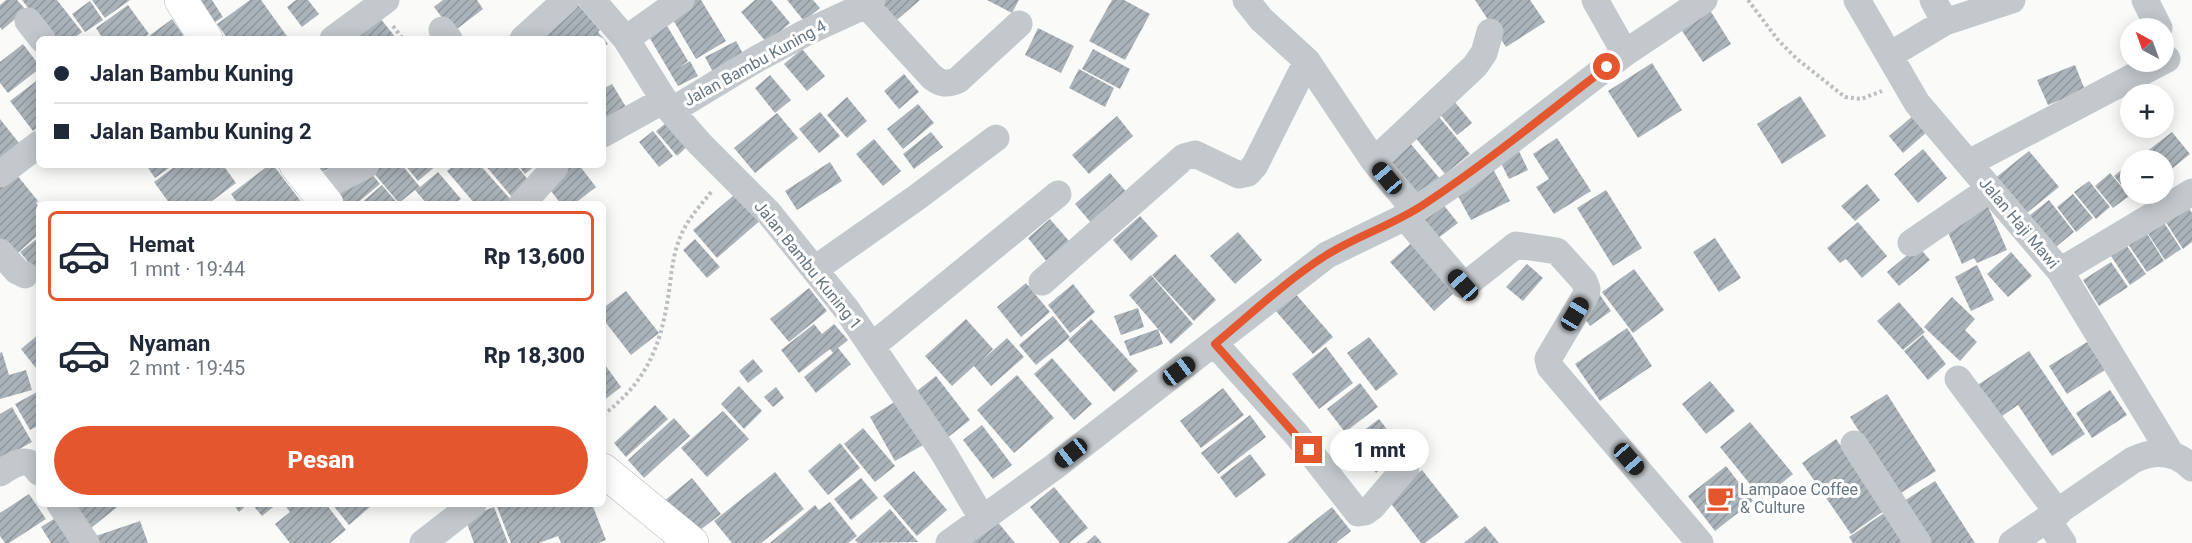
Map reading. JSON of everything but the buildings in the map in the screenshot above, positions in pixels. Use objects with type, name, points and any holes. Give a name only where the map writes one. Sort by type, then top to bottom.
[{"type":"main road","points":[[181,0],[199,36]]},
{"type":"main road","points":[[298,168],[322,197]]},
{"type":"main road","points":[[606,472],[692,543]]},
{"type":"street","points":[[526,36],[566,0]]},
{"type":"street","name":"Jalan Bambu Kuning 1","points":[[592,0],[626,39],[667,106],[700,144],[768,212],[847,310],[943,452],[982,519]]},
{"type":"street","points":[[626,39],[681,0]]},
{"type":"street","points":[[1246,0],[1261,19],[1307,61],[1410,213],[1463,285],[1516,246],[1555,250],[1584,281],[1587,289],[1586,295],[1548,359],[1550,367],[1700,543]]},
{"type":"street","points":[[1595,0],[1625,53]]},
{"type":"street","name":"Jalan Haji Mawi","points":[[1857,0],[1917,103],[2060,271],[2182,461]]},
{"type":"street","points":[[1890,55],[1939,11],[2012,0]]},
{"type":"street","points":[[2145,0],[2154,18]]},
{"type":"street","points":[[869,3],[939,83],[949,84],[958,80],[1019,24]]},
{"type":"street","name":"Jalan Bambu Kuning 4","points":[[606,133],[667,106],[804,33],[869,3]]},
{"type":"street","points":[[337,36],[381,4]]},
{"type":"street","points":[[949,543],[1054,467],[1215,344],[1298,276],[1327,255],[1410,213],[1464,177],[1687,5]]},
{"type":"street","points":[[1374,161],[1475,66],[1484,53],[1490,32]]},
{"type":"street","points":[[1042,282],[1184,157],[1195,154],[1239,175],[1248,173],[1255,165],[1307,61]]},
{"type":"street","points":[[1969,163],[2143,72]]},
{"type":"street","points":[[815,269],[996,138]]},
{"type":"street","points":[[0,174],[36,146]]},
{"type":"street","points":[[322,197],[362,168]]},
{"type":"street","points":[[525,201],[554,168]]},
{"type":"street","points":[[1911,243],[1990,189]]},
{"type":"street","points":[[2060,271],[2192,192]]},
{"type":"street","points":[[872,346],[1058,194]]},
{"type":"street","points":[[0,252],[17,271],[25,275]]},
{"type":"street","points":[[1215,344],[1296,434],[1358,513],[1365,513],[1372,507],[1406,466]]},
{"type":"street","points":[[1958,379],[2053,516],[2063,543]]},
{"type":"street","points":[[1854,444],[1918,543]]},
{"type":"street","points":[[2012,543],[2133,459],[2150,452],[2182,461]]},
{"type":"street","points":[[0,473],[17,462],[36,467]]},
{"type":"street","points":[[62,507],[86,543]]},
{"type":"street","points":[[423,543],[469,507]]},
{"type":"path","points":[[1749,0],[1778,40],[1797,59],[1845,98],[1861,99],[1904,83]]},
{"type":"path","points":[[606,413],[616,405],[650,363],[660,339],[673,260],[679,239],[688,220],[728,172]]},
{"type":"place","name":"Lampaoe Coffee & Culture","points":[[1720,498]]},
{"type":"route","points":[[1309,450],[1215,344],[1327,255],[1406,216],[1425,204],[1464,177],[1607,67]]}]
